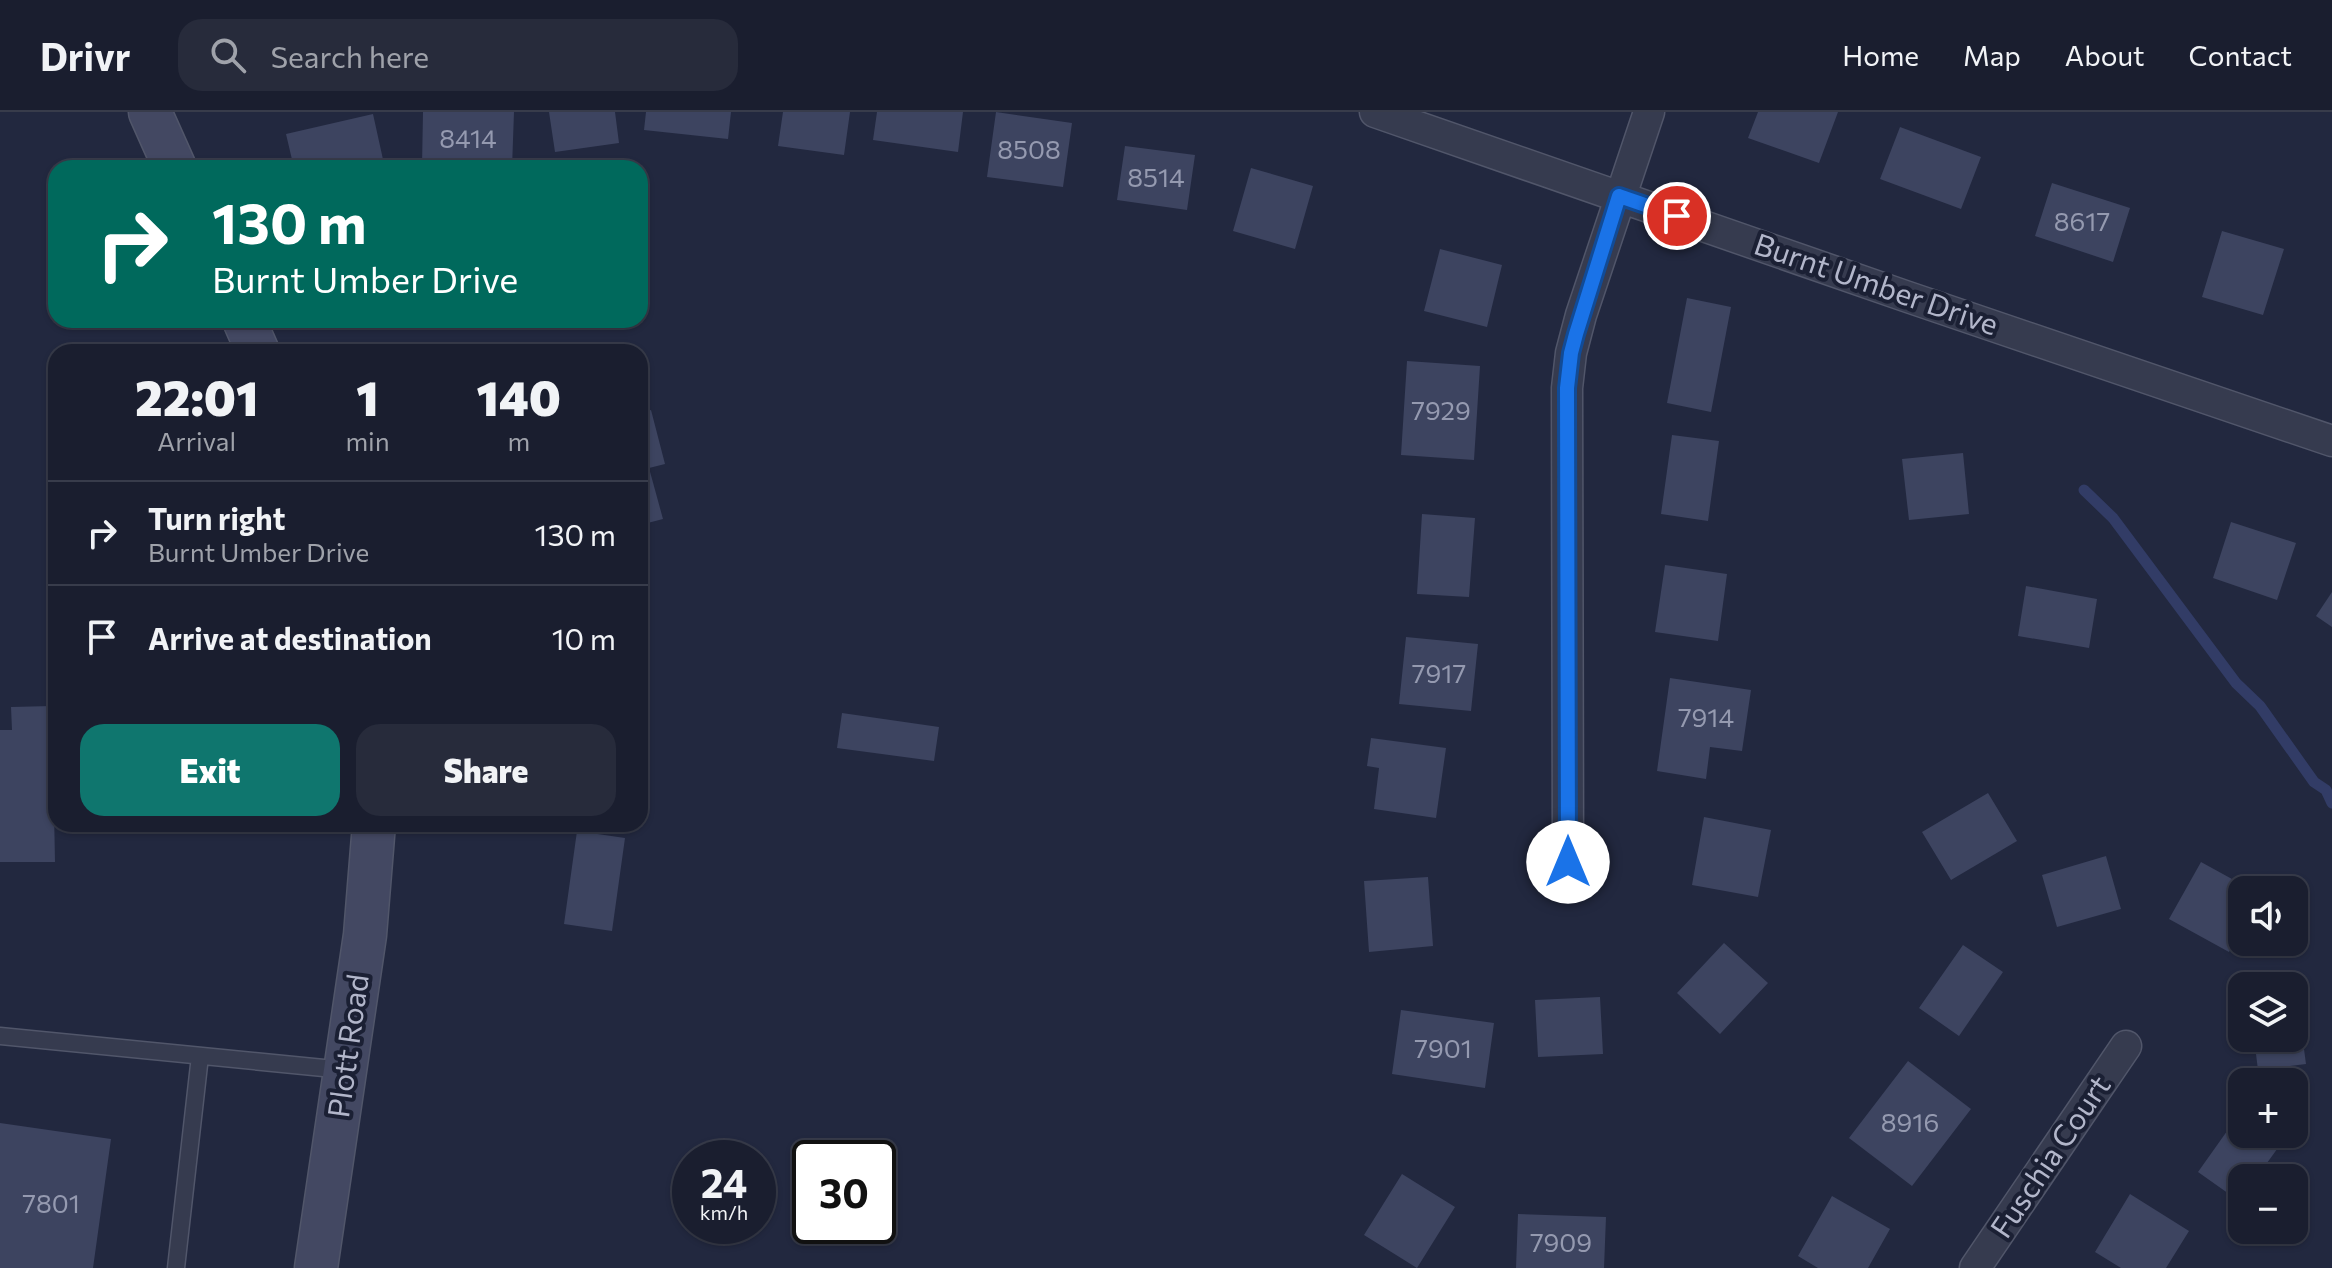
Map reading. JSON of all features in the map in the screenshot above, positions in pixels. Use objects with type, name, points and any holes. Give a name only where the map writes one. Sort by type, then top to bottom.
[{"type":"street","points":[[150,112],[171,160]]},
{"type":"street","name":"Burnt Umber Drive","points":[[1375,112],[2332,441]]},
{"type":"street","points":[[1568,862],[1567,388],[1571,353],[1581,315],[1649,112]]},
{"type":"street","name":"Plott Road","points":[[316,1268],[365,935],[373,832]]},
{"type":"street","name":"Fuschia Court","points":[[1975,1268],[2126,1046]]},
{"type":"lane","points":[[0,1036],[345,1070]]},
{"type":"lane","points":[[176,1268],[200,1056]]},
{"type":"building","points":[[423,112],[514,112],[512,160],[422,160]]},
{"type":"building","points":[[549,112],[615,112],[619,143],[555,152]]},
{"type":"building","points":[[646,112],[731,112],[728,139],[644,130]]},
{"type":"building","points":[[783,112],[850,112],[844,155],[778,146]]},
{"type":"building","points":[[877,112],[963,112],[958,152],[873,140]]},
{"type":"building","points":[[996,112],[1072,123],[1063,187],[987,177]]},
{"type":"building","points":[[1758,112],[1838,112],[1819,163],[1748,138]]},
{"type":"building","points":[[373,114],[383,160],[292,160],[286,134]]},
{"type":"building","points":[[1900,127],[1981,157],[1961,209],[1880,179]]},
{"type":"building","points":[[1125,146],[1195,155],[1187,210],[1117,200]]},
{"type":"building","points":[[1251,168],[1313,186],[1295,249],[1233,231]]},
{"type":"building","points":[[2052,183],[2130,208],[2113,262],[2035,236]]},
{"type":"building","points":[[2222,231],[2284,249],[2263,315],[2202,297]]},
{"type":"building","points":[[1440,249],[1502,265],[1487,327],[1424,311]]},
{"type":"building","points":[[1687,298],[1731,307],[1711,412],[1667,403]]},
{"type":"building","points":[[1407,361],[1480,366],[1474,460],[1401,455]]},
{"type":"building","points":[[651,410],[665,464],[649,468],[663,519],[648,523],[648,411]]},
{"type":"building","points":[[1672,435],[1719,441],[1708,521],[1661,514]]},
{"type":"building","points":[[1963,453],[1969,514],[1909,520],[1902,459]]},
{"type":"building","points":[[1422,514],[1475,518],[1469,597],[1417,594]]},
{"type":"building","points":[[2231,522],[2296,543],[2277,600],[2213,578]]},
{"type":"building","points":[[1665,565],[1727,574],[1718,641],[1655,632]]},
{"type":"building","points":[[2026,586],[2097,599],[2089,648],[2018,636]]},
{"type":"building","points":[[2332,592],[2332,627],[2316,616]]},
{"type":"building","points":[[1406,637],[1478,644],[1471,711],[1399,704]]},
{"type":"building","points":[[1670,678],[1751,690],[1742,751],[1710,747],[1706,779],[1657,771]]},
{"type":"building","points":[[48,706],[48,832],[54,832],[55,862],[0,862],[0,730],[12,730],[11,707]]},
{"type":"building","points":[[842,713],[939,727],[934,761],[837,748]]},
{"type":"building","points":[[1371,738],[1446,748],[1436,818],[1374,809],[1379,768],[1367,766]]},
{"type":"building","points":[[1988,793],[2017,841],[1951,880],[1922,832]]},
{"type":"building","points":[[1704,817],[1771,830],[1758,897],[1692,885]]},
{"type":"building","points":[[577,832],[625,838],[612,931],[564,924]]},
{"type":"building","points":[[2106,856],[2121,909],[2057,927],[2042,875]]},
{"type":"building","points":[[2201,862],[2228,877],[2228,951],[2169,919]]},
{"type":"building","points":[[1428,877],[1433,946],[1369,952],[1364,881]]},
{"type":"building","points":[[1724,943],[1768,983],[1720,1034],[1677,993]]},
{"type":"building","points":[[1963,945],[2003,972],[1959,1036],[1919,1008]]},
{"type":"building","points":[[1600,997],[1603,1054],[1538,1057],[1535,1000]]},
{"type":"building","points":[[1401,1010],[1494,1023],[1485,1088],[1392,1074]]},
{"type":"building","points":[[2256,1052],[2304,1052],[2306,1064],[2258,1068]]},
{"type":"building","points":[[1908,1061],[1971,1109],[1912,1186],[1849,1138]]},
{"type":"building","points":[[0,1123],[111,1139],[93,1268],[0,1268]]},
{"type":"building","points":[[2228,1130],[2228,1148],[2278,1148],[2266,1164],[2228,1164],[2228,1193],[2198,1172]]},
{"type":"building","points":[[1402,1174],[1455,1207],[1417,1268],[1364,1235]]},
{"type":"building","points":[[2130,1194],[2189,1231],[2166,1268],[2121,1268],[2095,1252]]},
{"type":"building","points":[[1832,1196],[1890,1229],[1868,1268],[1818,1268],[1798,1256]]},
{"type":"building","points":[[1518,1214],[1606,1217],[1604,1268],[1516,1268]]},
{"type":"waterway","points":[[2084,490],[2113,518],[2236,683],[2260,706],[2314,782],[2326,790],[2332,803]]},
{"type":"route","points":[[1568,862],[1567,388],[1571,353],[1619,196],[1677,216]]}]
